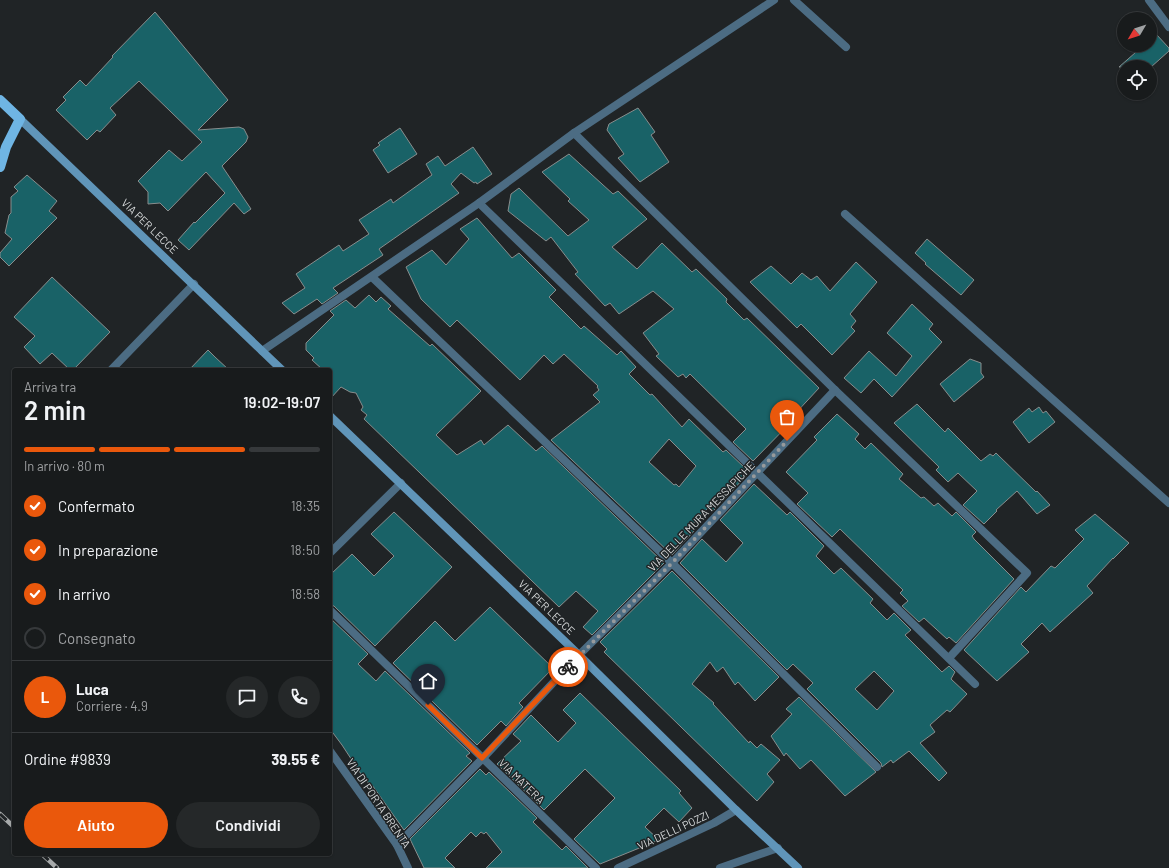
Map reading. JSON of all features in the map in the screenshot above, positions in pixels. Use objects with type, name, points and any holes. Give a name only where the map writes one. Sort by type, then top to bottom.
[{"type":"main road","name":"VIA PER LECCE","points":[[0,100],[20,119]]},
{"type":"main road","points":[[0,167],[6,147],[20,119]]},
{"type":"street","points":[[262,351],[479,203],[574,133],[774,0]]},
{"type":"street","points":[[794,0],[846,48]]},
{"type":"street","points":[[1149,0],[1169,27]]},
{"type":"street","name":"VIA PER LECCE","points":[[20,119],[194,284],[280,368]]},
{"type":"street","points":[[574,133],[836,390],[1027,573],[950,658]]},
{"type":"street","points":[[479,203],[950,658],[975,684]]},
{"type":"street","points":[[845,214],[1169,503]]},
{"type":"street","points":[[372,277],[672,563],[877,767]]},
{"type":"street","points":[[113,368],[194,284]]},
{"type":"street","name":"VIA DELLE MURA MESSAPICHE","points":[[397,845],[482,758],[579,655],[672,563],[836,390]]},
{"type":"street","name":"VIA PER LECCE","points":[[332,418],[579,655],[736,810],[798,868]]},
{"type":"street","points":[[332,551],[401,483]]},
{"type":"street","name":"VIA MATERA","points":[[332,612],[596,868]]},
{"type":"street","name":"VIA DI PORTA BRENTA","points":[[332,754],[397,845],[408,868]]},
{"type":"street","name":"VIA DELLI POZZI","points":[[618,868],[714,823],[736,810]]},
{"type":"street","points":[[720,868],[778,848]]},
{"type":"building","points":[[155,12],[228,100],[198,130],[239,127],[244,129],[248,137],[246,142],[222,166],[251,209],[244,214],[234,203],[189,250],[178,240],[194,222],[195,223],[225,193],[206,172],[168,211],[160,203],[148,204],[148,192],[138,181],[169,150],[182,161],[202,142],[139,81],[110,108],[116,115],[100,132],[97,130],[87,140],[56,110],[66,100],[63,97],[80,80],[86,86],[113,57],[112,56]]},
{"type":"building","points":[[1157,35],[1169,48],[1169,51],[1157,62],[1157,60],[1127,60],[1136,52],[1157,52]]},
{"type":"building","points":[[638,108],[655,132],[651,135],[669,162],[640,182],[618,158],[624,154],[607,130],[609,124]]},
{"type":"building","points":[[400,128],[417,154],[388,173],[373,150],[380,145],[378,143]]},
{"type":"building","points":[[473,147],[492,174],[477,184],[461,173],[451,184],[459,193],[379,249],[383,255],[333,288],[338,293],[322,304],[317,299],[294,314],[282,303],[305,288],[296,274],[339,245],[343,251],[369,234],[359,220],[391,199],[393,203],[432,175],[426,164],[438,156],[445,166]]},
{"type":"building","points":[[569,154],[613,194],[618,191],[647,219],[612,247],[637,269],[662,243],[692,272],[696,269],[727,299],[726,302],[744,320],[747,318],[819,388],[794,415],[796,417],[753,461],[733,442],[746,429],[690,374],[686,378],[683,374],[678,377],[656,356],[659,354],[643,333],[674,309],[653,291],[619,314],[610,303],[605,306],[575,274],[578,272],[551,237],[546,241],[508,211],[511,194],[519,188],[568,236],[589,220],[568,201],[570,199],[542,172]]},
{"type":"building","points":[[27,175],[57,201],[49,211],[57,218],[9,266],[0,257],[0,253],[12,239],[5,233],[9,215],[11,213],[11,197],[18,191],[14,187]]},
{"type":"building","points":[[477,218],[512,258],[519,253],[556,290],[549,297],[581,329],[584,326],[617,355],[621,351],[636,367],[629,374],[650,395],[652,394],[682,427],[689,419],[723,452],[726,450],[746,469],[742,473],[746,476],[712,512],[708,508],[690,527],[694,531],[672,555],[551,440],[600,402],[593,395],[599,390],[597,387],[598,386],[564,354],[553,364],[544,355],[520,380],[457,320],[450,327],[421,299],[406,267],[432,250],[446,265],[469,239],[460,229]],"holes":[[[669,439],[696,466],[679,487],[676,484],[674,485],[649,462]]]},
{"type":"building","points":[[927,239],[974,280],[961,295],[925,264],[926,263],[915,253]]},
{"type":"building","points":[[856,262],[877,282],[850,314],[856,321],[851,327],[855,331],[832,355],[801,324],[797,328],[750,282],[771,266],[791,284],[802,273],[811,280],[817,276],[830,291]]},
{"type":"building","points":[[52,277],[110,332],[75,368],[68,368],[52,353],[40,364],[24,347],[35,336],[14,317]]},
{"type":"building","points":[[369,295],[376,302],[381,297],[391,306],[388,309],[430,346],[432,344],[481,391],[436,435],[457,455],[481,440],[484,445],[508,425],[536,451],[542,446],[664,563],[592,635],[583,627],[598,611],[576,591],[559,607],[364,419],[367,415],[361,410],[363,407],[356,393],[350,392],[341,387],[332,397],[332,368],[321,368],[312,360],[314,358],[306,350],[306,343],[334,315],[330,311],[346,300],[355,308]]},
{"type":"building","points":[[912,304],[933,324],[929,329],[942,342],[892,397],[874,379],[861,393],[844,378],[869,351],[896,376],[912,356],[887,333]]},
{"type":"building","points":[[208,350],[227,368],[191,368]]},
{"type":"building","points":[[970,359],[981,363],[981,373],[984,377],[954,402],[940,384]]},
{"type":"building","points":[[917,404],[945,432],[948,428],[981,461],[990,454],[993,456],[996,453],[1050,505],[1037,514],[1017,491],[996,510],[997,511],[984,524],[963,505],[977,491],[958,473],[948,482],[936,470],[939,467],[894,423]]},
{"type":"building","points":[[1039,407],[1043,413],[1046,411],[1055,422],[1029,443],[1013,422],[1029,408],[1032,412]]},
{"type":"building","points":[[837,414],[859,434],[855,439],[865,449],[871,443],[903,474],[899,479],[921,498],[924,497],[934,506],[938,503],[952,516],[956,512],[976,532],[972,536],[974,539],[1014,579],[956,643],[949,637],[947,639],[924,618],[919,622],[902,606],[908,601],[900,593],[903,590],[840,529],[832,537],[797,504],[808,493],[786,472],[817,440],[814,437]]},
{"type":"building","points":[[754,484],[787,515],[790,512],[824,546],[816,556],[834,574],[841,568],[873,599],[870,603],[887,620],[894,613],[911,630],[905,635],[942,672],[949,666],[955,672],[951,679],[967,694],[950,712],[947,710],[930,725],[935,732],[920,743],[947,773],[939,781],[909,751],[893,763],[891,760],[882,767],[881,763],[807,689],[813,683],[793,664],[787,670],[680,563],[702,539],[726,562],[743,543],[720,520]],"holes":[[[874,671],[894,691],[877,710],[855,689]]]},
{"type":"building","points":[[394,512],[452,567],[375,646],[332,606],[332,573],[352,554],[374,576],[394,556],[371,534]]},
{"type":"building","points":[[1095,514],[1129,543],[1087,586],[1093,593],[1050,632],[1042,623],[1021,644],[1029,652],[997,681],[964,650],[1021,587],[1026,592],[1051,566],[1055,568],[1084,539],[1075,530]]},
{"type":"building","points":[[672,571],[779,677],[755,701],[738,682],[735,685],[723,667],[717,672],[710,662],[692,684],[714,703],[713,704],[749,743],[750,741],[757,748],[761,744],[780,760],[767,774],[774,782],[757,801],[604,652],[607,649],[600,642]]},
{"type":"building","points":[[490,607],[553,668],[519,703],[523,707],[506,726],[501,721],[477,745],[393,663],[435,621],[455,641]]},
{"type":"building","points":[[332,620],[368,654],[358,664],[376,681],[385,671],[470,753],[466,756],[472,761],[404,830],[372,785],[371,786],[361,774],[332,732]]},
{"type":"building","points":[[580,693],[681,791],[679,793],[692,808],[679,822],[664,808],[645,827],[659,840],[600,864],[574,839],[615,798],[585,769],[544,810],[497,764],[521,741],[513,734],[531,715],[558,742],[576,723],[563,710]]},
{"type":"building","points":[[799,697],[876,772],[845,796],[811,760],[800,769],[786,753],[784,756],[771,736],[792,714],[786,709]]},
{"type":"building","points":[[480,769],[486,775],[489,772],[537,818],[533,822],[562,850],[566,846],[588,868],[486,868],[502,852],[486,832],[484,834],[481,832],[476,837],[471,832],[445,858],[455,868],[424,868],[410,839]]},
{"type":"railway","points":[[0,814],[12,825]]},
{"type":"railway","points":[[44,856],[57,868]]},
{"type":"way so far","points":[[568,667],[672,563],[787,441]]},
{"type":"route","points":[[428,705],[482,758],[568,667]]}]
